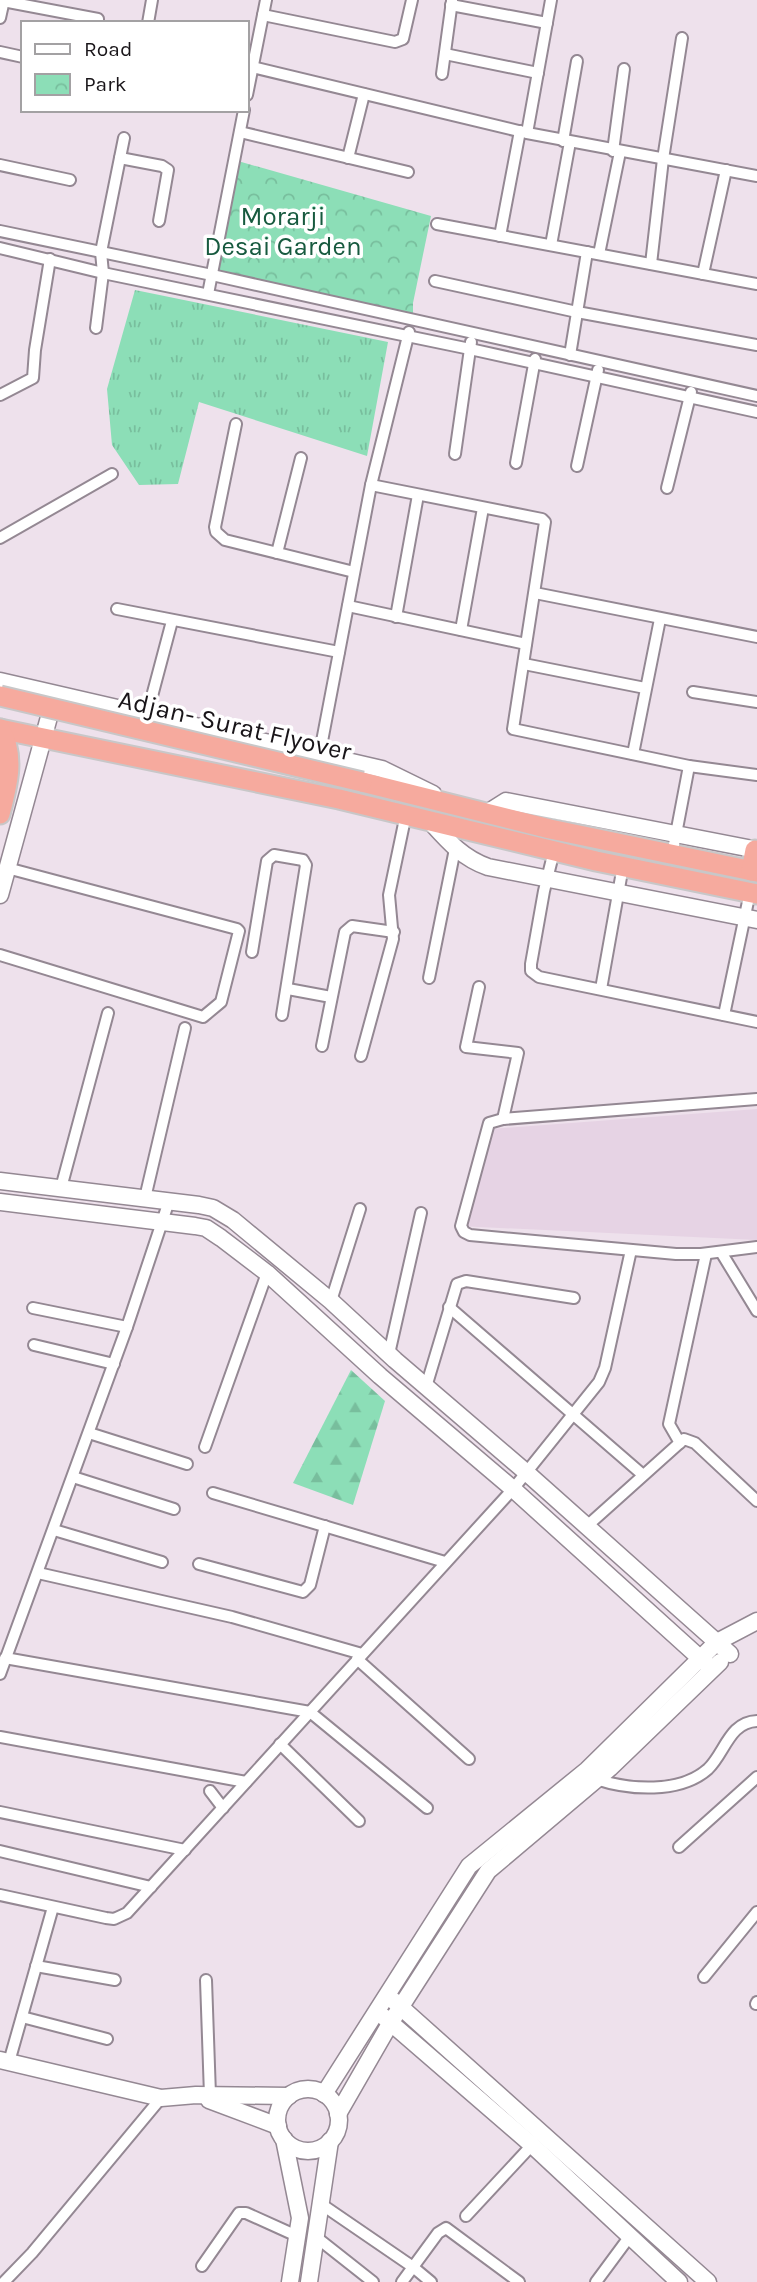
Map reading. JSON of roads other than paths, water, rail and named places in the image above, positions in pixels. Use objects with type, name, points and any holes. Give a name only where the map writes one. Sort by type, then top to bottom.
[{"type":"highway","name":"Adjan- Surat Flyover","points":[[0,696],[487,813],[754,871]]},
{"type":"highway","points":[[0,729],[406,814],[622,866],[754,893]]},
{"type":"highway","points":[[0,729],[8,750],[10,771],[0,814]]},
{"type":"highway","points":[[754,871],[756,850]]},
{"type":"street","points":[[148,21],[152,0]]},
{"type":"street","points":[[248,89],[266,0]]},
{"type":"street","points":[[263,15],[395,42],[403,39],[412,0]]},
{"type":"street","points":[[500,236],[538,73],[551,0]]},
{"type":"street","points":[[0,18],[4,1],[98,19]]},
{"type":"street","points":[[442,74],[452,3],[547,23]]},
{"type":"street","points":[[651,264],[663,159],[682,38]]},
{"type":"street","points":[[0,52],[21,57]]},
{"type":"street","points":[[445,54],[538,73]]},
{"type":"street","points":[[551,245],[577,61]]},
{"type":"street","points":[[252,67],[524,132],[757,176]]},
{"type":"street","points":[[599,254],[617,151],[624,69]]},
{"type":"street","points":[[348,158],[364,94]]},
{"type":"street","points":[[208,294],[244,112]]},
{"type":"street","points":[[240,132],[408,172]]},
{"type":"street","points":[[96,328],[103,273],[101,252],[124,138]]},
{"type":"street","points":[[120,158],[162,166],[168,170],[159,221]]},
{"type":"street","points":[[0,166],[70,180]]},
{"type":"street","points":[[703,274],[726,170]]},
{"type":"street","points":[[437,224],[757,284]]},
{"type":"street","points":[[0,231],[212,275],[757,396]]},
{"type":"street","points":[[0,248],[103,273],[757,412]]},
{"type":"street","points":[[570,355],[587,252]]},
{"type":"street","points":[[0,395],[33,378],[50,259]]},
{"type":"street","points":[[435,281],[577,312],[757,345]]},
{"type":"street","points":[[319,757],[371,485],[412,320]]},
{"type":"street","points":[[455,454],[472,333]]},
{"type":"street","points":[[516,463],[537,348]]},
{"type":"street","points":[[577,466],[599,362]]},
{"type":"street","points":[[667,488],[694,383]]},
{"type":"street","points":[[236,424],[216,532],[225,540],[354,572]]},
{"type":"street","points":[[277,553],[301,458]]},
{"type":"street","points":[[0,538],[112,474]]},
{"type":"street","points":[[371,485],[542,519],[545,522],[513,729],[688,766],[757,775]]},
{"type":"street","points":[[396,617],[418,495]]},
{"type":"street","points":[[461,630],[484,508]]},
{"type":"street","points":[[536,593],[660,620],[757,637]]},
{"type":"street","points":[[348,606],[526,644]]},
{"type":"street","points":[[117,609],[339,652]]},
{"type":"street","points":[[633,754],[660,620]]},
{"type":"street","points":[[147,715],[172,621]]},
{"type":"street","points":[[524,664],[645,688]]},
{"type":"street","points":[[0,681],[319,757],[382,769],[457,805]]},
{"type":"street","points":[[693,692],[757,702]]},
{"type":"street","points":[[0,895],[55,693]]},
{"type":"street","points":[[672,855],[688,766]]},
{"type":"street","points":[[487,813],[506,801],[756,850]]},
{"type":"street","points":[[361,1056],[394,932],[388,895],[406,814]]},
{"type":"street","points":[[429,820],[455,849],[472,862],[488,867],[751,919]]},
{"type":"street","points":[[429,978],[455,849]]},
{"type":"street","points":[[554,850],[531,971],[546,980],[757,1022]]},
{"type":"street","points":[[252,952],[267,861],[274,855],[303,860],[306,864],[282,1015]]},
{"type":"street","points":[[601,989],[622,866]]},
{"type":"street","points":[[0,955],[203,1017],[221,1002],[239,931],[7,868]]},
{"type":"street","points":[[724,1015],[751,919],[754,893]]},
{"type":"street","points":[[322,1046],[348,928],[352,926],[394,932]]},
{"type":"street","points":[[478,987],[466,1047],[518,1053],[503,1119]]},
{"type":"street","points":[[288,989],[331,997]]},
{"type":"street","points":[[61,1188],[107,1013]]},
{"type":"street","points":[[145,1198],[185,1028]]},
{"type":"street","points":[[757,1099],[503,1119],[487,1126],[461,1226],[464,1232],[471,1235],[676,1254],[706,1254],[757,1247]]},
{"type":"street","points":[[0,1181],[214,1208],[233,1220],[331,1301],[730,1654]]},
{"type":"street","points":[[0,1674],[114,1364],[169,1201]]},
{"type":"street","points":[[0,1202],[206,1228],[267,1273],[706,1663]]},
{"type":"street","points":[[331,1301],[360,1209]]},
{"type":"street","points":[[389,1354],[421,1213]]},
{"type":"street","points":[[0,1895],[114,1919],[127,1913],[513,1489],[599,1382],[605,1368],[631,1250]]},
{"type":"street","points":[[721,1252],[757,1311]]},
{"type":"street","points":[[680,1443],[669,1424],[706,1254]]},
{"type":"street","points":[[205,1447],[267,1273]]},
{"type":"street","points":[[426,1387],[453,1289],[461,1281],[574,1298]]},
{"type":"street","points":[[449,1307],[643,1475]]},
{"type":"street","points":[[33,1308],[127,1327]]},
{"type":"street","points":[[34,1345],[114,1364]]},
{"type":"street","points":[[89,1433],[187,1464]]},
{"type":"street","points":[[586,1526],[684,1439],[695,1443],[757,1502]]},
{"type":"street","points":[[73,1477],[174,1509]]},
{"type":"street","points":[[213,1493],[445,1562]]},
{"type":"street","points":[[199,1564],[303,1592],[310,1584],[325,1526]]},
{"type":"street","points":[[54,1530],[162,1562]]},
{"type":"street","points":[[38,1573],[232,1616],[360,1656],[469,1759]]},
{"type":"street","points":[[203,2095],[281,2132],[292,2146],[301,2150],[322,2147],[330,2141],[336,2133],[338,2114],[391,2022],[488,1871],[596,1779],[706,1663],[717,1642],[754,1623]]},
{"type":"street","points":[[324,2094],[469,1866],[587,1770],[706,1663],[730,1654],[754,1623]]},
{"type":"street","points":[[5,1658],[310,1712],[427,1808]]},
{"type":"street","points":[[596,1779],[638,1788],[679,1783],[706,1771],[727,1738],[742,1725],[757,1721]]},
{"type":"street","points":[[0,1737],[246,1782]]},
{"type":"street","points":[[280,1744],[359,1821]]},
{"type":"street","points":[[680,1847],[757,1777]]},
{"type":"street","points":[[210,1791],[223,1808]]},
{"type":"street","points":[[0,1812],[185,1850]]},
{"type":"street","points":[[0,1851],[151,1886]]},
{"type":"street","points":[[53,1907],[22,2017],[4,2061],[161,2098],[203,2095],[289,2096],[312,2089],[324,2094],[335,2105],[338,2114]]},
{"type":"street","points":[[704,1977],[757,1912]]},
{"type":"street","points":[[36,1966],[115,1980]]},
{"type":"street","points":[[203,2095],[206,1980]]},
{"type":"street","points":[[387,1995],[708,2282]]},
{"type":"street","points":[[377,2011],[532,2146],[676,2281]]},
{"type":"street","points":[[22,2017],[107,2039]]},
{"type":"street","points":[[289,2096],[279,2109],[281,2132],[299,2210],[290,2282]]},
{"type":"street","points":[[4,2282],[32,2253],[161,2098]]},
{"type":"street","points":[[309,2282],[330,2141]]},
{"type":"street","points":[[466,2216],[532,2146]]},
{"type":"street","points":[[321,2203],[431,2282]]},
{"type":"street","points":[[202,2266],[239,2213],[246,2213],[297,2236]]},
{"type":"street","points":[[402,2282],[438,2234],[446,2228],[519,2282]]},
{"type":"street","points":[[596,2282],[630,2236]]},
{"type":"street","points":[[316,2238],[373,2282]]},
{"type":"park label","name":"Morarji Desai Garden","points":[[283,231]]}]
